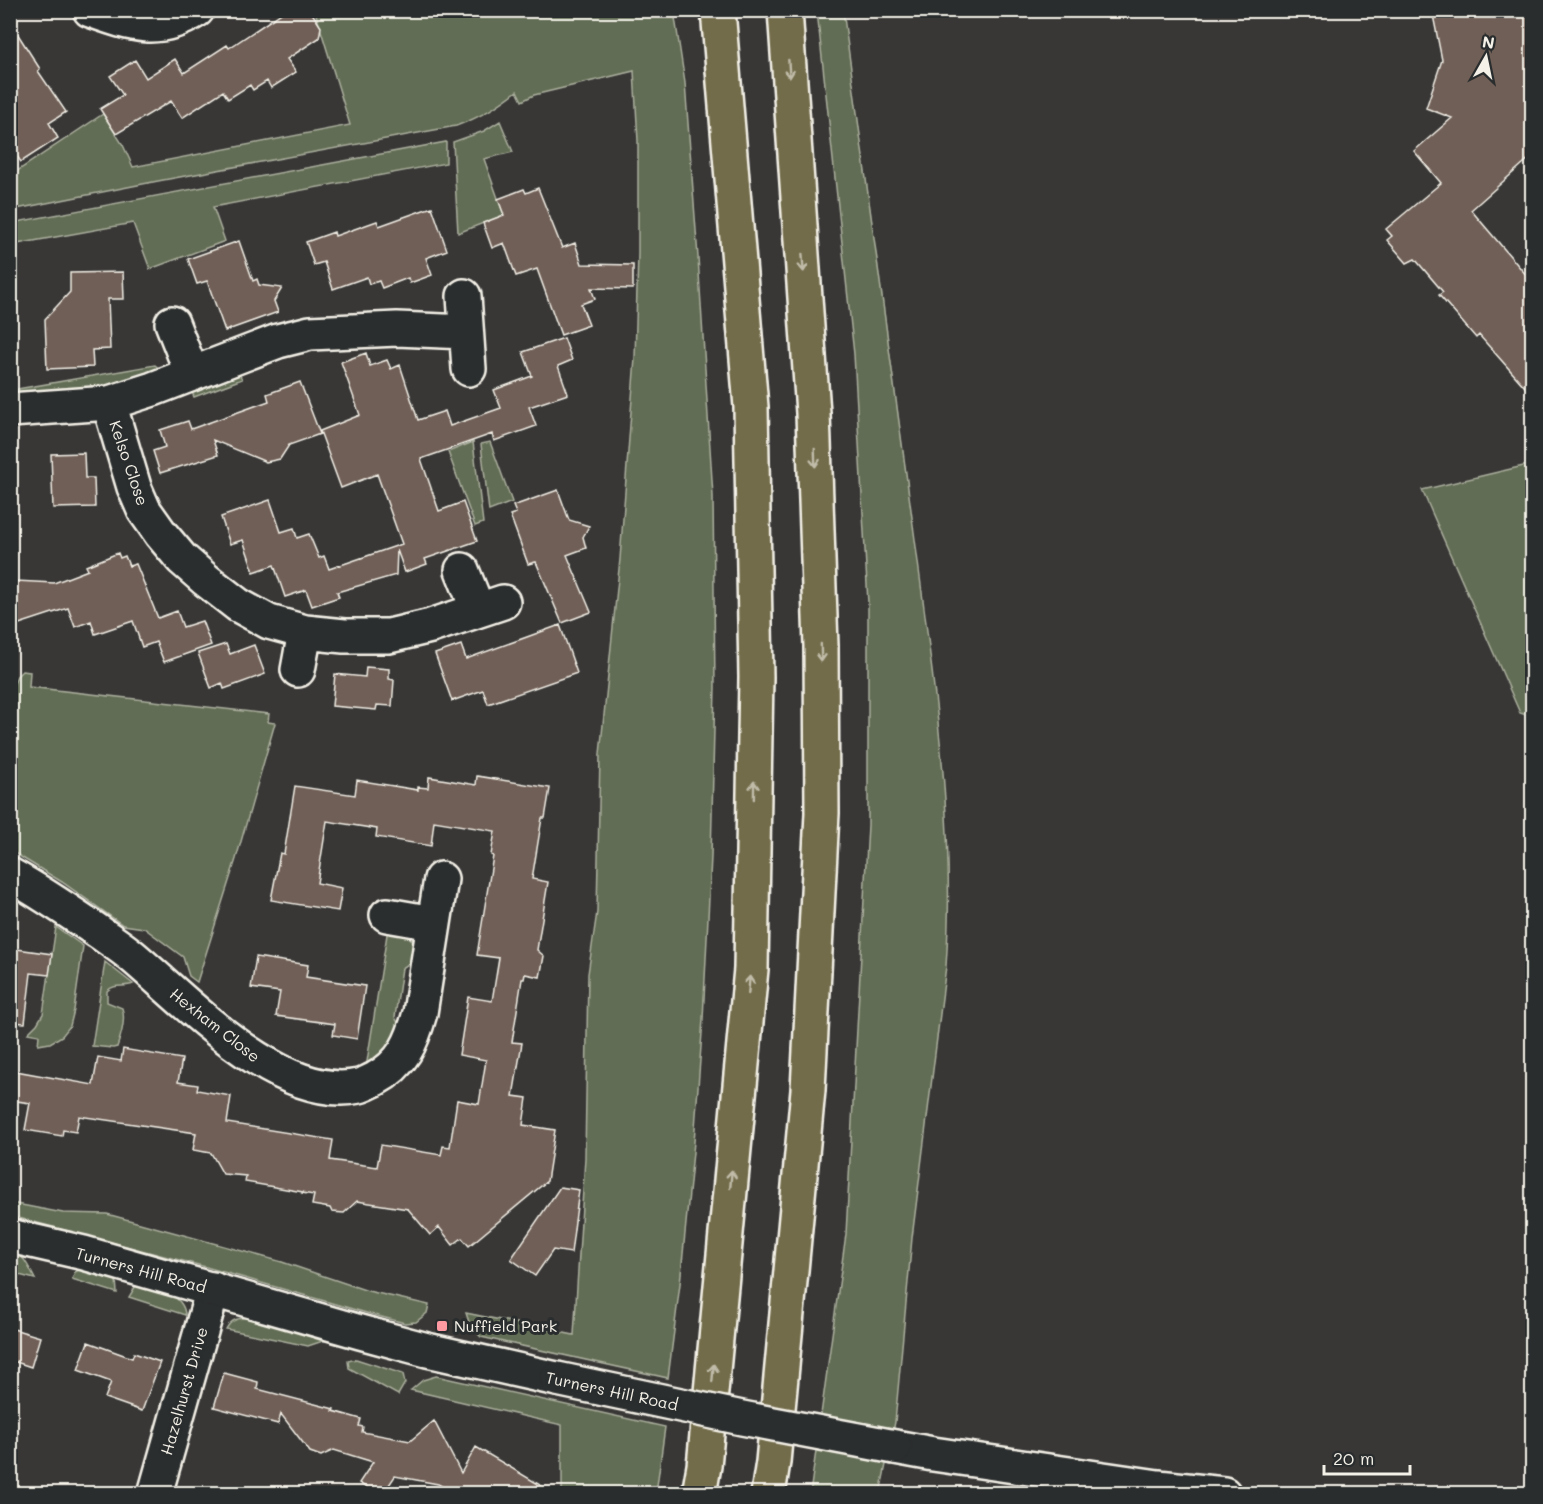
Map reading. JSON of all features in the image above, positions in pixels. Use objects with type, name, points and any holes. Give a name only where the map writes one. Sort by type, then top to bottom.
[{"type":"highway","points":[[699,1494],[705,1454],[751,969],[756,677],[751,407],[718,10]]},
{"type":"highway","points":[[768,1494],[773,1462],[808,1090],[822,813],[821,646],[813,413],[785,10]]},
{"type":"street","points":[[90,10],[144,26],[164,25],[184,18],[196,10]]},
{"type":"street","points":[[464,296],[469,369]]},
{"type":"street","points":[[172,323],[192,374]]},
{"type":"street","name":"Kelso Close","points":[[10,410],[109,404],[278,341],[310,333],[397,329],[466,332]]},
{"type":"street","name":"Kelso Close","points":[[109,404],[124,458],[144,510],[161,534],[182,559],[238,605],[270,622],[305,632],[344,636],[389,636],[431,626],[490,606],[462,570]]},
{"type":"street","points":[[298,670],[305,632]]},
{"type":"street","name":"Hexham Close","points":[[10,875],[81,919],[131,955],[248,1053],[277,1070],[305,1082],[336,1088],[361,1086],[387,1072],[405,1053],[420,1013],[441,879]]},
{"type":"street","points":[[387,915],[433,923]]},
{"type":"street","name":"Turners Hill Road","points":[[10,1236],[84,1253],[427,1350],[557,1379],[742,1418],[933,1454],[1146,1486],[1224,1494]]},
{"type":"street","name":"Hazelhurst Drive","points":[[155,1494],[213,1289]]},
{"type":"green space","points":[[843,10],[936,703],[946,808],[948,913],[946,966],[912,1238],[895,1422],[880,1493],[810,1494],[846,1234],[868,825],[868,603],[854,354],[817,11]]},
{"type":"green space","points":[[315,11],[674,11],[685,83],[713,496],[715,687],[711,857],[703,1019],[694,1142],[668,1378],[481,1337],[470,1325],[466,1313],[574,1335],[585,1158],[588,974],[597,912],[600,754],[620,559],[635,358],[638,141],[634,71],[534,95],[522,101],[517,91],[488,111],[456,126],[11,210],[11,187],[17,186],[16,172],[103,114],[123,145],[133,167],[350,125]]},
{"type":"green space","points":[[500,121],[513,152],[484,159],[504,215],[458,233],[453,142],[484,131]]},
{"type":"green space","points":[[446,142],[446,163],[213,207],[225,241],[150,269],[133,223],[11,245],[11,223]]},
{"type":"green space","points":[[155,365],[160,369],[124,386],[11,395],[12,390]]},
{"type":"green space","points":[[237,370],[242,379],[194,397],[190,387]]},
{"type":"green space","points":[[473,442],[483,523],[475,526],[448,452]]},
{"type":"green space","points":[[490,442],[512,502],[489,511],[481,444]]},
{"type":"green space","points":[[1532,464],[1532,717],[1520,713],[1422,490]]},
{"type":"green space","points":[[22,671],[30,672],[29,687],[269,714],[268,722],[275,723],[236,859],[197,982],[189,976],[183,957],[144,928],[123,925],[62,882],[11,851],[11,711],[13,686]]},
{"type":"green space","points":[[56,927],[83,946],[74,1010],[70,1026],[62,1036],[50,1043],[38,1045],[39,1035],[28,1033],[43,1014]]},
{"type":"green space","points":[[388,928],[401,932],[413,941],[415,960],[402,968],[395,1017],[403,1032],[398,1043],[366,1068]]},
{"type":"green space","points":[[105,962],[133,984],[113,987],[107,991],[107,1002],[122,1008],[123,1012],[120,1038],[117,1047],[113,1048],[92,1046]]},
{"type":"green space","points":[[11,1203],[63,1213],[107,1214],[282,1262],[368,1291],[429,1305],[427,1313],[416,1322],[405,1323],[370,1314],[206,1267],[11,1216]]},
{"type":"green space","points":[[11,1250],[23,1258],[35,1279],[11,1273]]},
{"type":"green space","points":[[81,1269],[116,1279],[117,1293],[72,1279],[75,1272]]},
{"type":"green space","points":[[138,1282],[168,1292],[180,1302],[185,1315],[129,1297]]},
{"type":"green space","points":[[252,1317],[323,1341],[308,1346],[226,1329],[228,1325],[240,1318]]},
{"type":"green space","points":[[356,1359],[403,1374],[405,1383],[398,1395],[349,1368],[348,1361]]},
{"type":"green space","points":[[436,1376],[665,1427],[656,1493],[566,1493],[562,1491],[562,1425],[411,1390],[423,1380]]},
{"type":"building","points":[[286,10],[310,10],[321,27],[319,38],[287,59],[296,72],[271,88],[267,81],[253,90],[250,85],[228,99],[223,91],[182,118],[171,101],[116,134],[100,109],[123,95],[110,76],[135,60],[146,78],[175,59],[184,73],[227,45],[229,48]]},
{"type":"building","points":[[1432,10],[1533,10],[1533,155],[1471,210],[1533,283],[1533,396],[1479,335],[1476,338],[1439,295],[1443,292],[1415,259],[1407,263],[1387,240],[1392,236],[1386,229],[1441,183],[1414,151],[1452,118],[1426,108],[1442,60]]},
{"type":"building","points":[[10,22],[40,69],[38,71],[66,112],[49,123],[58,138],[21,162],[10,146]]},
{"type":"building","points":[[538,188],[562,248],[575,243],[582,264],[633,265],[633,289],[591,288],[595,299],[581,304],[589,325],[561,335],[537,269],[516,276],[504,243],[492,248],[483,223],[504,215],[498,199],[524,189],[526,193]]},
{"type":"building","points":[[432,207],[447,250],[426,258],[432,275],[410,283],[408,278],[382,288],[379,281],[369,284],[367,277],[333,289],[324,262],[314,265],[306,242],[334,232],[335,236],[377,221],[379,226]]},
{"type":"building","points":[[239,241],[253,281],[257,279],[259,285],[282,288],[274,301],[278,312],[225,331],[207,281],[197,284],[188,259]]},
{"type":"building","points":[[123,272],[124,299],[108,299],[110,349],[92,350],[93,367],[47,369],[45,319],[70,292],[70,273]]},
{"type":"building","points":[[564,338],[572,360],[558,366],[568,394],[529,407],[536,426],[494,441],[492,434],[421,459],[439,511],[463,502],[477,541],[425,559],[427,564],[405,572],[397,550],[396,575],[337,592],[339,597],[312,606],[306,590],[285,597],[274,565],[254,572],[243,540],[230,544],[221,517],[270,500],[281,532],[294,528],[297,538],[309,534],[319,558],[324,556],[329,569],[402,544],[377,474],[341,488],[320,431],[360,415],[341,362],[366,353],[370,366],[387,360],[391,369],[400,365],[418,420],[445,411],[450,426],[501,408],[494,390],[532,376],[523,352]]},
{"type":"building","points":[[300,382],[320,434],[289,445],[280,459],[266,462],[213,440],[218,455],[160,473],[153,451],[165,447],[160,430],[188,421],[191,429],[269,401],[267,394]]},
{"type":"building","points":[[84,453],[85,478],[94,478],[95,507],[53,508],[51,454]]},
{"type":"building","points":[[558,490],[569,520],[589,526],[583,537],[586,548],[567,555],[591,612],[562,623],[536,562],[528,564],[510,515],[516,513],[513,506]]},
{"type":"building","points":[[118,553],[120,558],[125,556],[129,566],[136,564],[158,618],[177,611],[183,627],[202,621],[211,645],[164,662],[156,642],[142,647],[133,621],[95,634],[91,621],[75,627],[68,608],[10,627],[10,588],[16,588],[16,581],[54,583],[88,570],[86,566]]},
{"type":"building","points":[[560,625],[577,673],[488,704],[483,690],[452,701],[435,654],[461,645],[466,659]]},
{"type":"building","points":[[226,644],[230,654],[254,645],[265,674],[224,689],[222,683],[211,688],[198,653]]},
{"type":"building","points":[[366,667],[389,669],[389,679],[394,680],[392,706],[377,705],[376,710],[332,706],[335,674],[365,677]]},
{"type":"building","points":[[477,776],[550,788],[545,818],[542,818],[532,879],[548,882],[537,950],[544,956],[540,977],[525,974],[522,979],[512,1042],[522,1043],[513,1096],[527,1098],[523,1125],[555,1130],[547,1181],[469,1246],[462,1238],[453,1245],[439,1227],[430,1235],[408,1209],[357,1201],[344,1213],[332,1212],[330,1208],[312,1205],[314,1195],[245,1182],[246,1176],[223,1174],[211,1153],[193,1150],[196,1133],[79,1116],[76,1132],[63,1130],[62,1136],[25,1130],[30,1103],[10,1100],[10,1070],[93,1085],[98,1057],[121,1061],[123,1049],[182,1059],[178,1082],[198,1085],[197,1090],[231,1096],[227,1123],[333,1140],[330,1160],[377,1167],[381,1145],[441,1155],[443,1146],[450,1147],[457,1100],[479,1104],[486,1060],[459,1055],[468,997],[492,1001],[499,958],[477,955],[495,831],[434,821],[431,846],[376,837],[377,829],[327,821],[317,883],[342,888],[338,911],[271,900],[280,853],[284,854],[295,786],[355,795],[357,780],[418,790],[418,787],[428,788],[429,777],[476,785]]},
{"type":"building","points":[[10,948],[52,954],[49,975],[31,973],[25,1023],[10,1022]]},
{"type":"building","points":[[256,957],[308,965],[306,977],[365,986],[357,1039],[333,1035],[335,1024],[276,1016],[280,992],[251,988]]},
{"type":"building","points":[[560,1187],[579,1190],[571,1253],[553,1250],[535,1276],[511,1259]]},
{"type":"building","points":[[10,1328],[40,1337],[31,1367],[10,1360]]},
{"type":"building","points":[[88,1342],[132,1358],[134,1353],[160,1362],[142,1411],[105,1398],[111,1382],[78,1370]]},
{"type":"building","points":[[224,1373],[258,1382],[257,1389],[334,1409],[333,1411],[361,1419],[359,1426],[363,1427],[362,1432],[410,1441],[434,1421],[461,1473],[476,1447],[555,1494],[449,1494],[451,1491],[438,1484],[395,1476],[383,1494],[376,1494],[359,1483],[373,1462],[334,1450],[321,1456],[310,1452],[281,1414],[278,1424],[214,1407]]},
{"type":"place","name":"Nuffield Park","points":[[442,1326]]}]
